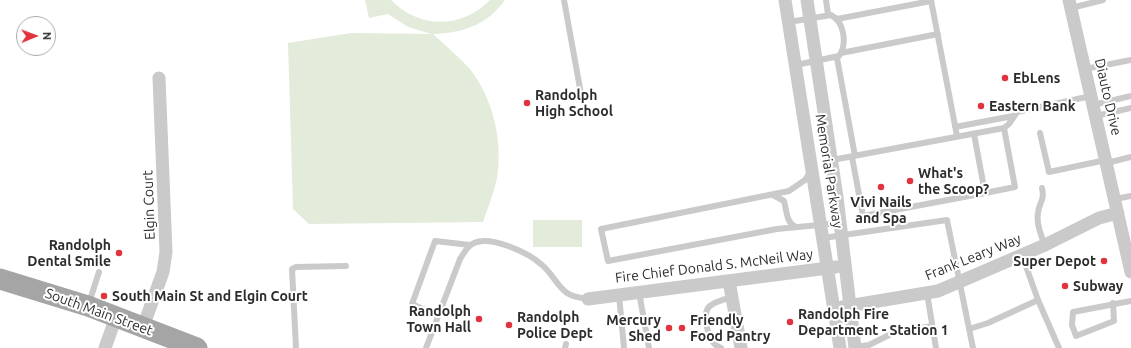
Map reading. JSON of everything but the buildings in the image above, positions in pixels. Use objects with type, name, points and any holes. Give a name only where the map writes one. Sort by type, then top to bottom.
[{"type":"main road","name":"South Main Street","points":[[0,279],[88,306],[197,348]]},
{"type":"street","name":"Memorial Parkway","points":[[785,0],[840,348]]},
{"type":"street","name":"Memorial Parkway","points":[[807,0],[832,160],[850,305],[853,348]]},
{"type":"street","name":"Diauto Drive","points":[[1070,4],[1131,272]]},
{"type":"street","name":"Elgin Court","points":[[143,327],[162,272],[166,252],[159,78]]},
{"type":"street","name":"Frank Leary Way","points":[[834,308],[938,291],[1045,245],[1099,218],[1118,213]]},
{"type":"street","name":"Fire Chief Donald S. McNeil Way","points":[[588,299],[845,265]]},
{"type":"street","points":[[729,281],[739,348]]},
{"type":"street","points":[[105,348],[116,317]]},
{"type":"lane","points":[[564,0],[581,94]]},
{"type":"lane","points":[[826,0],[828,14]]},
{"type":"lane","points":[[789,22],[828,14],[838,19],[931,0],[957,136]]},
{"type":"lane","points":[[1070,4],[1103,0]]},
{"type":"lane","points":[[838,19],[844,35],[841,53]]},
{"type":"lane","points":[[796,65],[836,58],[841,53],[938,34]]},
{"type":"lane","points":[[836,58],[863,216],[1015,187],[1004,128]]},
{"type":"lane","points":[[1085,69],[1131,60]]},
{"type":"lane","points":[[1094,106],[1131,96]]},
{"type":"lane","points":[[832,160],[1004,128],[1019,111],[1094,106],[1131,108]]},
{"type":"lane","points":[[955,127],[1013,116]]},
{"type":"lane","points":[[1040,133],[1049,172],[1131,157]]},
{"type":"lane","points":[[974,134],[985,193]]},
{"type":"lane","points":[[798,227],[608,261],[601,229],[790,190],[805,180],[812,167]]},
{"type":"lane","points":[[1042,188],[1044,198],[1037,214],[1040,233],[1045,245]]},
{"type":"lane","points":[[772,194],[782,200],[790,222],[798,227],[822,232],[947,220],[973,348]]},
{"type":"lane","points":[[1115,199],[1131,196]]},
{"type":"lane","points":[[822,232],[841,229]]},
{"type":"lane","points":[[438,316],[412,304],[435,241],[470,245],[477,242],[489,241],[520,251],[544,266],[567,293],[578,298],[588,299]]},
{"type":"lane","points":[[426,348],[460,259],[470,245]]},
{"type":"lane","points":[[1022,255],[1038,300],[1059,348]]},
{"type":"lane","points":[[296,348],[292,269],[296,267],[346,266]]},
{"type":"lane","points":[[88,306],[99,272]]},
{"type":"lane","points":[[639,292],[649,348]]},
{"type":"lane","points":[[927,293],[936,348]]},
{"type":"lane","points":[[619,294],[624,348]]},
{"type":"lane","points":[[721,348],[713,342],[709,334],[706,317],[707,309],[712,304],[731,297]]},
{"type":"lane","points":[[969,329],[988,323],[1038,300]]},
{"type":"lane","points":[[1113,304],[1114,321],[1076,336],[1072,325],[1073,312],[1113,304],[1131,301]]},
{"type":"lane","points":[[853,348],[869,345],[897,332],[932,326]]},
{"type":"green space","points":[[365,0],[391,0],[402,10],[414,16],[440,22],[467,16],[479,10],[490,0],[505,0],[490,16],[474,26],[454,32],[433,34],[469,68],[484,92],[494,120],[499,149],[499,164],[493,195],[483,222],[309,224],[293,209],[288,43],[351,33],[431,34],[408,27],[388,14],[369,18]]},
{"type":"green space","points":[[533,220],[582,220],[582,247],[533,247]]},
{"type":"place","name":"EbLens","points":[[1005,78]]},
{"type":"place","name":"Randolph High School","points":[[527,103]]},
{"type":"place","name":"Eastern Bank","points":[[981,106]]},
{"type":"place","name":"What's the Scoop?","points":[[910,181]]},
{"type":"place","name":"Vivi Nails and Spa","points":[[881,187]]},
{"type":"place","name":"Randolph Dental Smile","points":[[119,253]]},
{"type":"place","name":"Super Depot","points":[[1104,261]]},
{"type":"place","name":"Subway","points":[[1065,286]]},
{"type":"place","name":"South Main St and Elgin Court","points":[[104,296]]},
{"type":"place","name":"Randolph Town Hall","points":[[479,319]]},
{"type":"place","name":"Randolph Fire Department - Station 1","points":[[790,322]]},
{"type":"place","name":"Randolph Police Dept","points":[[509,325]]},
{"type":"place","name":"Mercury Shed","points":[[669,328]]},
{"type":"place","name":"Friendly Food Pantry","points":[[682,328]]}]
